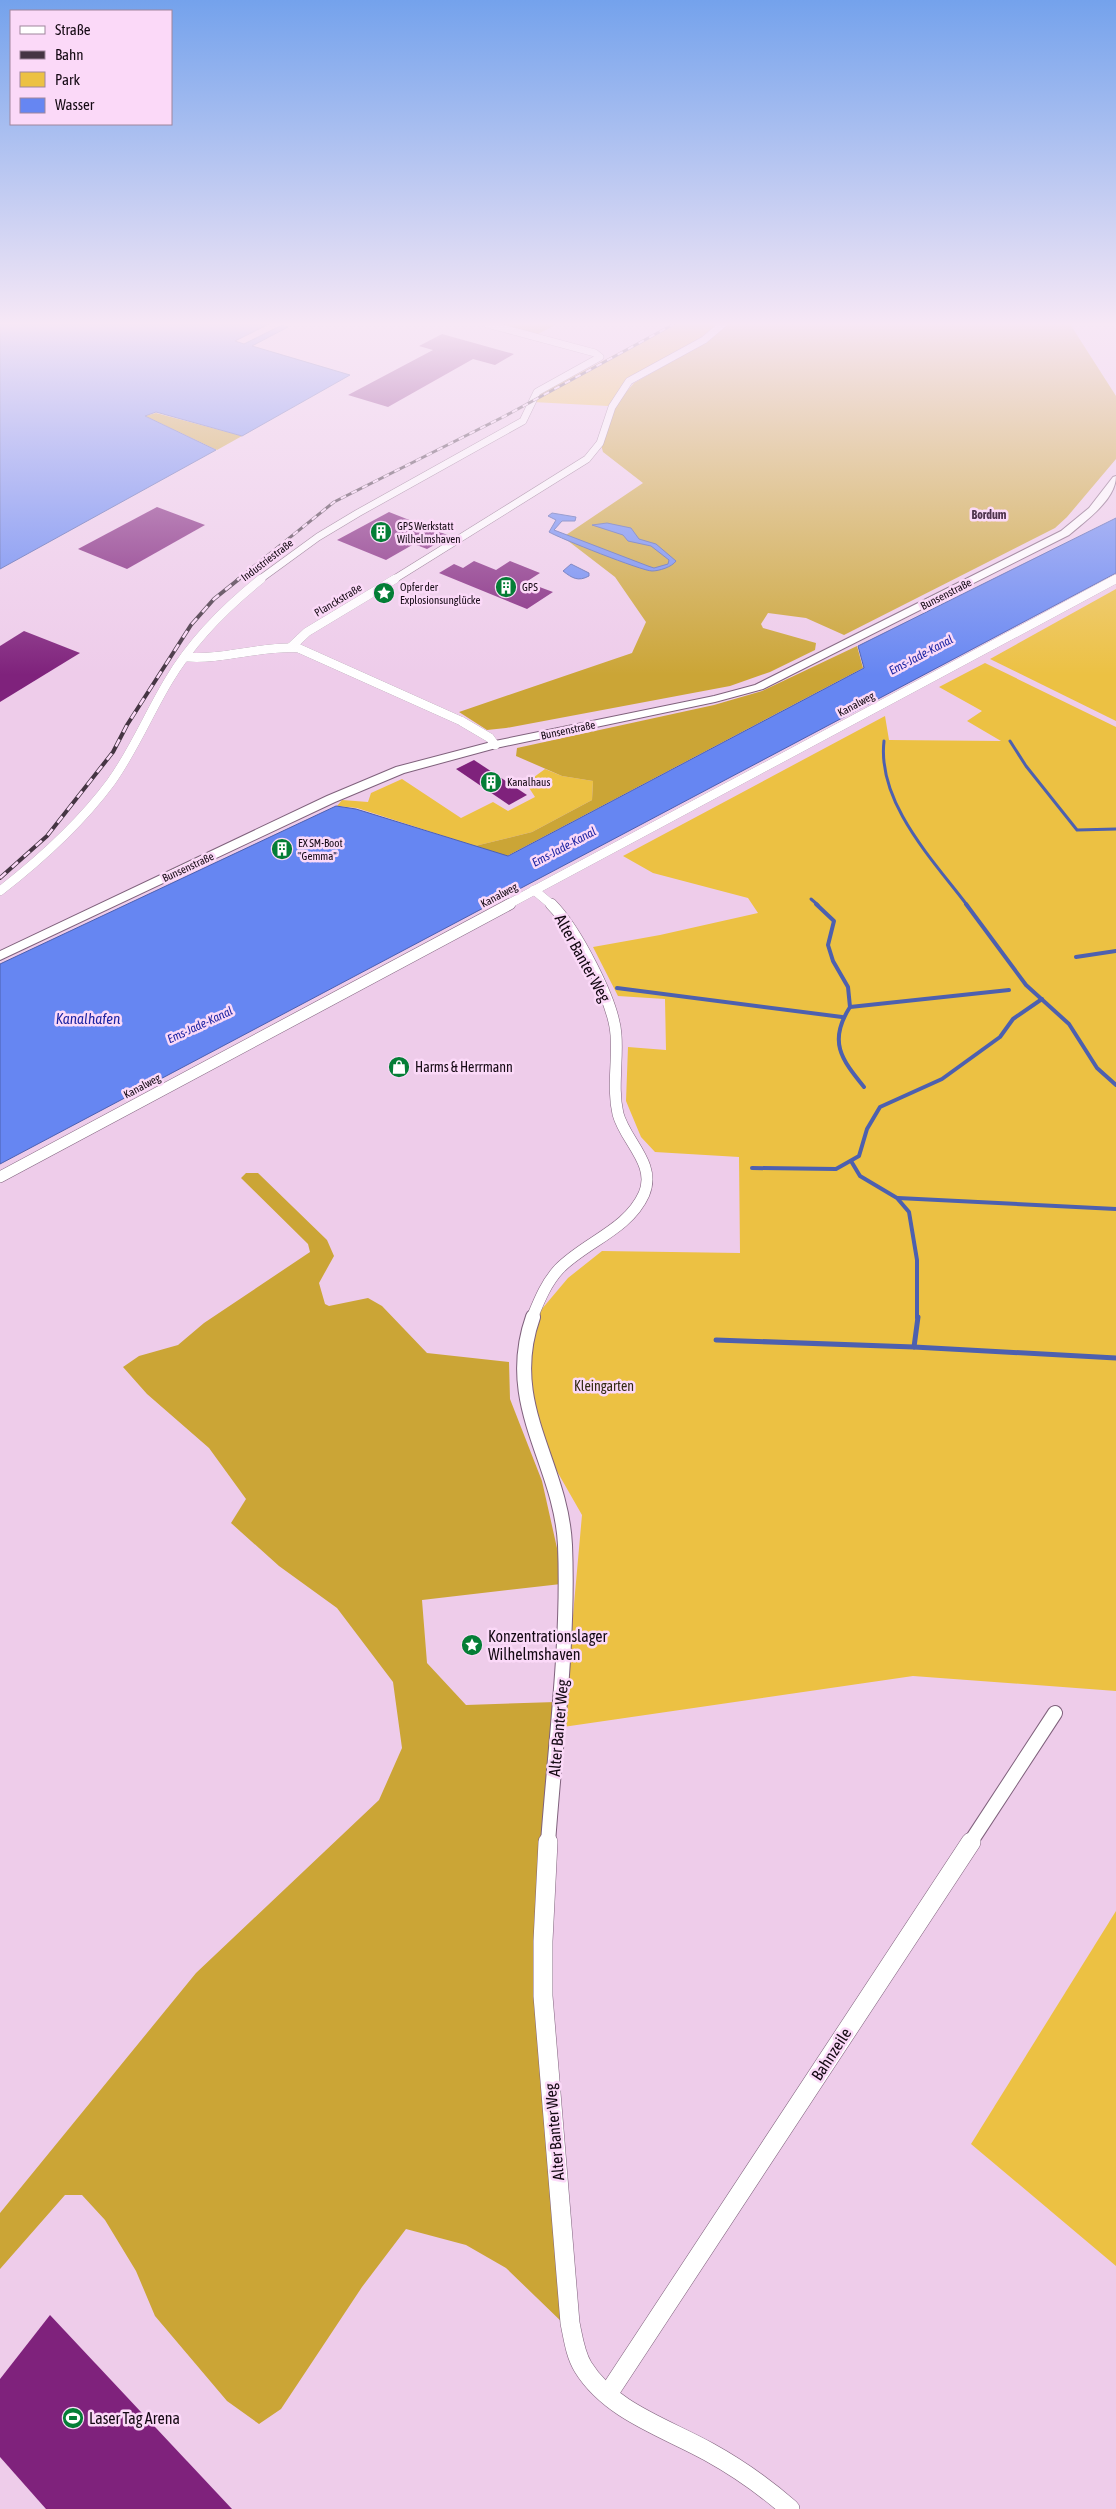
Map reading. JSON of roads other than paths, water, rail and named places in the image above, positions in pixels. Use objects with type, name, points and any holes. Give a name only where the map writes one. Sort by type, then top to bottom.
[{"type":"street","name":"Industriestraße","points":[[0,891],[68,831],[107,786],[122,765],[171,676],[210,627],[259,578],[361,510],[486,441]]},
{"type":"street","name":"Planckstraße","points":[[291,647],[306,632],[474,531],[582,463],[594,452],[601,441]]},
{"type":"street","name":"Bunsenstraße","points":[[0,956],[384,775],[417,764],[495,745],[680,707],[759,687],[1065,533],[1092,510],[1116,479]]},
{"type":"street","name":"Kanalweg","points":[[0,1176],[1116,579]]},
{"type":"street","points":[[185,657],[210,660],[272,647],[291,647],[461,721],[490,738],[495,745]]},
{"type":"street","name":"Alter Banter Weg","points":[[534,890],[560,913],[611,1010],[616,1040],[618,1112],[627,1134],[642,1154],[647,1174],[647,1186],[630,1214],[611,1231],[570,1259],[558,1270],[548,1284],[541,1297],[524,1350],[524,1396],[530,1421],[553,1483],[565,1538],[564,1658],[546,1859],[542,1986],[570,2323],[575,2345],[583,2366],[608,2394],[658,2426],[739,2470],[790,2509]]},
{"type":"street","name":"Bahnzeile","points":[[608,2394],[1055,1713]]},
{"type":"water","points":[[0,441],[197,441],[216,450],[0,569]]},
{"type":"water","points":[[552,513],[576,517],[575,521],[562,521],[554,530],[654,568],[668,564],[669,560],[651,546],[628,541],[623,535],[592,525],[607,523],[631,528],[639,539],[656,544],[676,561],[665,568],[652,571],[600,554],[549,532],[556,520],[548,516]]},
{"type":"water","name":"Kanalhafen","points":[[1116,518],[1116,573],[0,1164],[0,964],[336,806],[356,809],[508,856],[864,668],[858,646]]},
{"type":"water","points":[[571,564],[589,573],[589,576],[582,579],[569,576],[563,571]]},
{"type":"waterway","points":[[884,741],[884,764],[889,786],[898,808],[924,849],[967,905]]},
{"type":"waterway","points":[[1010,741],[1026,766],[1077,830],[1116,829]]},
{"type":"waterway","points":[[811,899],[818,905]]},
{"type":"waterway","points":[[816,904],[834,921],[828,945],[833,961],[848,987],[850,1007]]},
{"type":"waterway","points":[[966,904],[1026,985],[1042,999]]},
{"type":"waterway","points":[[1076,957],[1116,951]]},
{"type":"waterway","points":[[617,988],[842,1017]]},
{"type":"waterway","points":[[850,1007],[1009,990]]},
{"type":"waterway","points":[[752,1168],[836,1169],[859,1156],[867,1129],[880,1107],[942,1079],[1000,1037],[1013,1019],[1042,999]]},
{"type":"waterway","points":[[1042,999],[1069,1024],[1097,1068],[1116,1085]]},
{"type":"waterway","points":[[850,1007],[843,1019],[840,1030],[840,1049],[849,1067],[864,1087]]},
{"type":"waterway","points":[[851,1161],[860,1176],[897,1198],[909,1212],[917,1260],[917,1318]]},
{"type":"waterway","points":[[898,1198],[1116,1209]]},
{"type":"waterway","points":[[914,1347],[918,1317]]},
{"type":"waterway","points":[[716,1340],[914,1347]]},
{"type":"waterway","points":[[914,1347],[1116,1358]]},
{"type":"railway","points":[[237,580],[334,502],[455,441]]},
{"type":"railway","points":[[0,878],[47,836],[113,752],[127,725],[191,625],[214,599],[239,579]]},
{"type":"place","name":"GPS Werkstatt Wilhelmshaven","points":[[381,532]]},
{"type":"place","name":"GPS","points":[[506,587]]},
{"type":"place","name":"Opfer der Explosionsunglücke","points":[[384,593]]},
{"type":"place","name":"Kanalhaus","points":[[491,782]]},
{"type":"place","name":"EX SM-Boot \"Gemma\"","points":[[282,849]]},
{"type":"place","name":"Harms & Herrmann","points":[[399,1067]]},
{"type":"place","name":"Konzentrationslager Wilhelmshaven","points":[[472,1645]]},
{"type":"place","name":"Laser Tag Arena","points":[[73,2418]]},
{"type":"district","name":"Bordum","points":[[989,515]]},
{"type":"water label","name":"Ems-Jade-Kanal","points":[[921,655]]},
{"type":"water label","name":"Ems-Jade-Kanal","points":[[564,847]]},
{"type":"water label","name":"Ems-Jade-Kanal","points":[[200,1025]]},
{"type":"park label","name":"Kleingarten","points":[[604,1386]]}]
